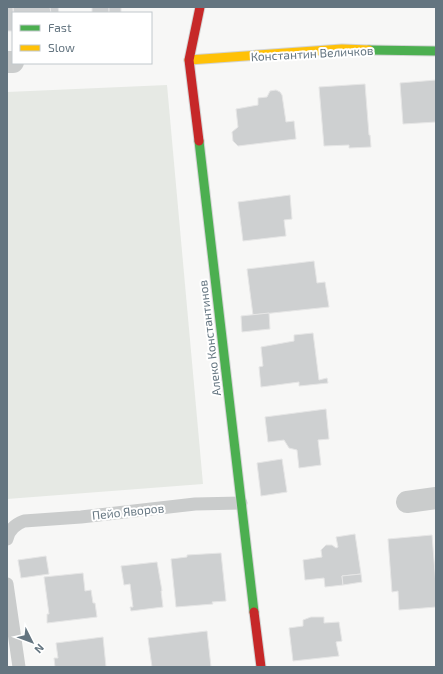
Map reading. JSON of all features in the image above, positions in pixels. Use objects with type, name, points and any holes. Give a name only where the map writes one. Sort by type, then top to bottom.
[{"type":"street","name":"Алеко Константинов","points":[[200,7],[189,60],[261,667]]},
{"type":"street","name":"Константин Величков","points":[[189,60],[342,49],[436,50]]},
{"type":"street","points":[[407,502],[436,498]]},
{"type":"lane","name":"Пейо Яворов","points":[[7,539],[8,534],[15,524],[24,521],[81,517],[195,504],[241,503]]},
{"type":"lane","points":[[7,584],[19,667]]},
{"type":"shaded area","points":[[167,85],[203,484],[7,499],[7,92]]},
{"type":"building","points":[[7,7],[13,7],[12,31],[7,31]]},
{"type":"building","points":[[13,7],[50,7],[51,12],[14,12]]},
{"type":"building","points":[[50,7],[58,7],[59,12],[51,12]]},
{"type":"building","points":[[92,7],[109,7],[109,12],[92,12]]},
{"type":"building","points":[[109,7],[121,7],[121,12],[109,12]]},
{"type":"building","points":[[436,80],[436,122],[403,124],[400,83]]},
{"type":"building","points":[[365,84],[371,147],[349,148],[349,145],[324,146],[319,87]]},
{"type":"building","points":[[276,90],[282,95],[286,122],[294,121],[296,139],[238,146],[233,141],[232,132],[238,127],[236,109],[258,105],[258,98],[267,97],[270,91]]},
{"type":"building","points":[[290,195],[292,219],[284,220],[286,236],[243,241],[238,202]]},
{"type":"building","points":[[314,261],[317,283],[325,282],[329,307],[253,315],[247,269]]},
{"type":"building","points":[[269,313],[270,329],[242,332],[241,316]]},
{"type":"building","points":[[313,333],[319,380],[327,378],[328,383],[299,386],[299,382],[261,387],[259,367],[263,366],[261,347],[294,341],[294,335]]},
{"type":"building","points":[[326,409],[329,439],[318,440],[321,465],[299,468],[297,450],[289,448],[284,440],[268,442],[265,417]]},
{"type":"building","points":[[282,459],[287,492],[261,496],[257,463]]},
{"type":"building","points":[[355,534],[361,574],[342,576],[343,585],[325,587],[324,578],[305,580],[303,560],[322,557],[321,550],[326,545],[332,545],[336,548],[338,547],[336,537]]},
{"type":"building","points":[[432,535],[436,585],[436,607],[399,610],[398,591],[392,592],[388,539]]},
{"type":"building","points":[[221,553],[226,601],[212,602],[213,604],[176,607],[171,559],[187,557],[187,555]]},
{"type":"building","points":[[46,556],[49,574],[21,578],[18,560]]},
{"type":"building","points":[[157,562],[163,607],[131,611],[130,607],[133,607],[130,584],[124,585],[121,566]]},
{"type":"building","points":[[83,573],[85,591],[91,590],[97,617],[47,623],[47,614],[49,614],[44,577]]},
{"type":"building","points":[[361,574],[362,582],[343,585],[342,576]]},
{"type":"building","points":[[311,617],[324,617],[324,623],[339,622],[342,641],[336,642],[339,656],[293,661],[289,628],[303,626],[303,620]]},
{"type":"building","points":[[207,631],[211,667],[152,667],[148,638]]},
{"type":"building","points":[[103,637],[106,667],[55,667],[54,658],[58,658],[56,643]]},
{"type":"traffic: fast","points":[[369,50],[436,51]]},
{"type":"traffic: fast","points":[[199,141],[254,612]]},
{"type":"traffic: slow","points":[[189,60],[342,49],[369,50]]},
{"type":"traffic: jam","points":[[199,141],[189,60],[200,7]]},
{"type":"traffic: jam","points":[[254,612],[261,667]]}]
